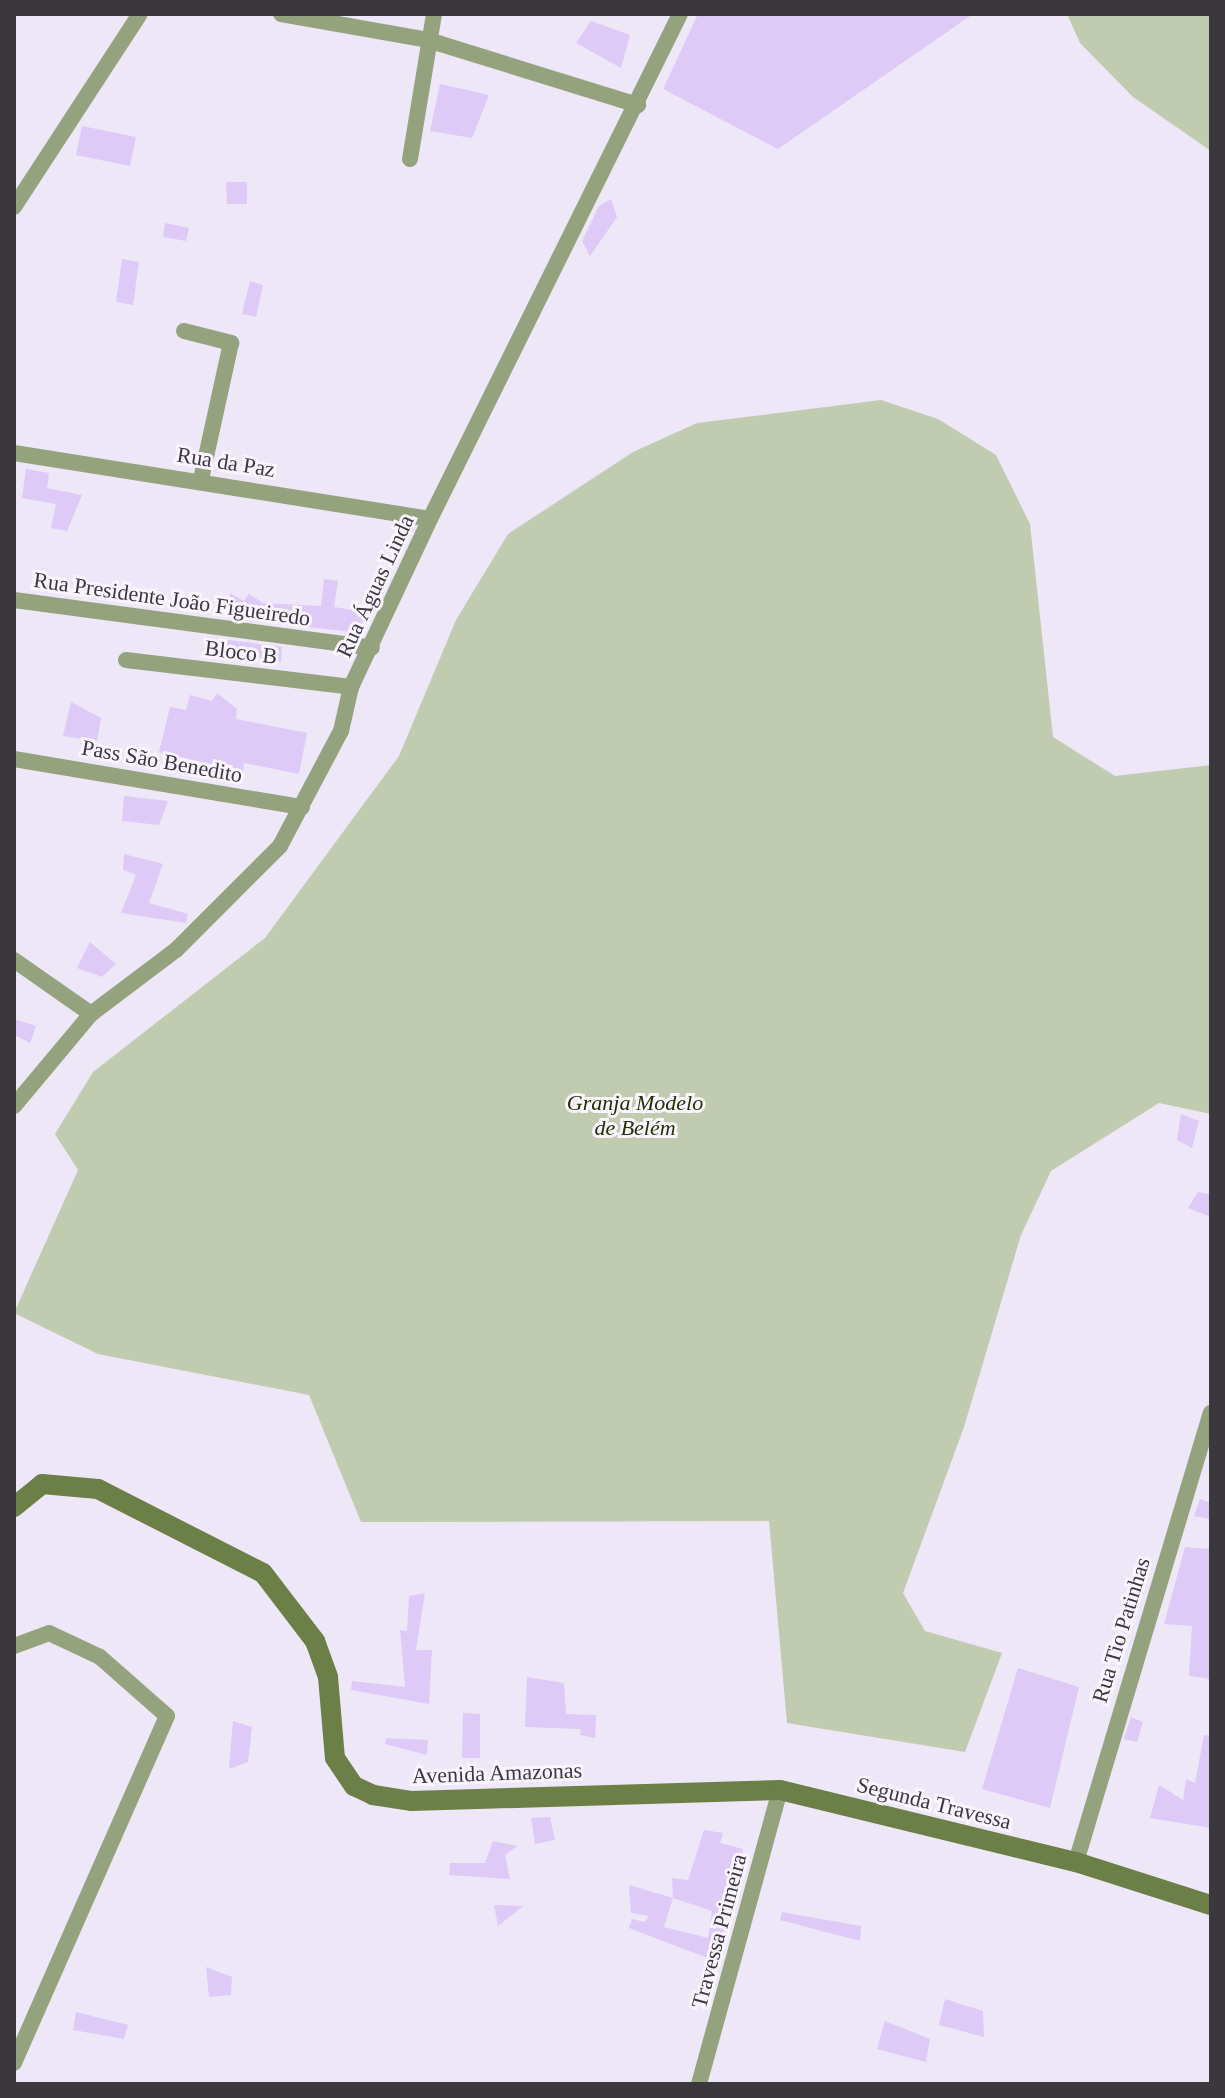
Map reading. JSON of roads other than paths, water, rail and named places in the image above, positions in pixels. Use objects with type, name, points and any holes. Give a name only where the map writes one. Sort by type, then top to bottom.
[{"type":"street","points":[[14,207],[140,14]]},
{"type":"street","points":[[281,14],[428,40],[638,105]]},
{"type":"street","points":[[410,159],[434,14]]},
{"type":"street","name":"Rua Águas Linda","points":[[14,1104],[91,1014],[176,950],[246,883],[302,807],[341,731],[351,687],[372,648],[430,519],[638,105],[680,14]]},
{"type":"street","points":[[184,331],[231,343],[201,479]]},
{"type":"street","name":"Rua da Paz","points":[[14,453],[201,479],[430,519]]},
{"type":"street","name":"Rua Presidente João Figueiredo","points":[[14,600],[372,648]]},
{"type":"street","name":"Bloco B","points":[[126,660],[351,687]]},
{"type":"street","name":"Pass São Benedito","points":[[14,759],[302,807]]},
{"type":"street","points":[[14,960],[91,1014]]},
{"type":"street","name":"Rua Tio Patinhas","points":[[1076,1862],[1211,1413]]},
{"type":"street","name":"Avenida Amazonas","points":[[14,1507],[42,1484],[98,1489],[263,1573],[315,1641],[328,1677],[335,1758],[354,1786],[373,1795],[411,1801],[780,1790]]},
{"type":"street","points":[[14,1646],[49,1633],[100,1657],[167,1716],[14,2063]]},
{"type":"street","name":"Segunda Travessa","points":[[780,1790],[1076,1862],[1211,1905]]},
{"type":"street","name":"Travessa Primeira","points":[[699,2084],[780,1790]]},
{"type":"park label","name":"Granja Modelo de Belém","points":[[635,1114]]}]
